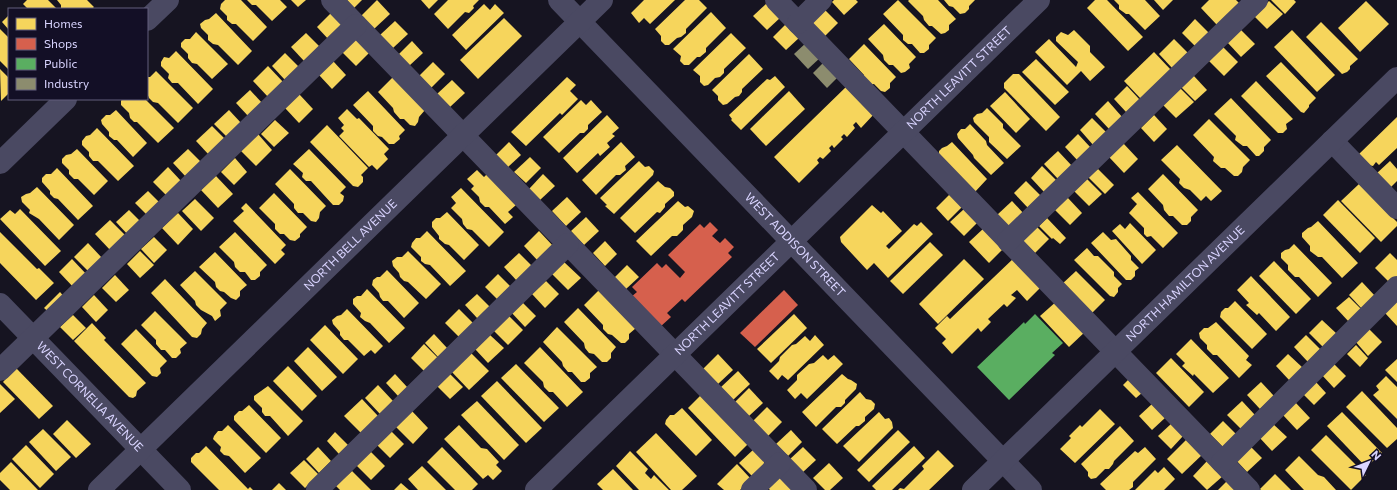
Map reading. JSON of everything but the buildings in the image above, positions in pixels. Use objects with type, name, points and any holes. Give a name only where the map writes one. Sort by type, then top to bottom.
[{"type":"street","points":[[148,19],[168,0]]},
{"type":"street","points":[[332,0],[806,490]]},
{"type":"street","name":"WEST ADDISON STREET","points":[[558,0],[1031,490]]},
{"type":"street","name":"NORTH BELL AVENUE","points":[[99,490],[602,0]]},
{"type":"street","points":[[776,0],[1249,490]]},
{"type":"street","points":[[798,23],[821,0]]},
{"type":"street","name":"NORTH LEAVITT STREET","points":[[536,490],[1039,0]]},
{"type":"street","points":[[1008,240],[1257,0]]},
{"type":"street","points":[[0,370],[356,25]]},
{"type":"street","name":"NORTH HAMILTON AVENUE","points":[[973,490],[1397,78]]},
{"type":"street","points":[[0,163],[65,100]]},
{"type":"street","points":[[1332,141],[1397,208]]},
{"type":"street","points":[[317,490],[568,244]]},
{"type":"street","points":[[1222,462],[1397,287]]},
{"type":"street","name":"WEST CORNELIA AVENUE","points":[[0,304],[180,490]]},
{"type":"street","points":[[752,490],[780,463]]}]
